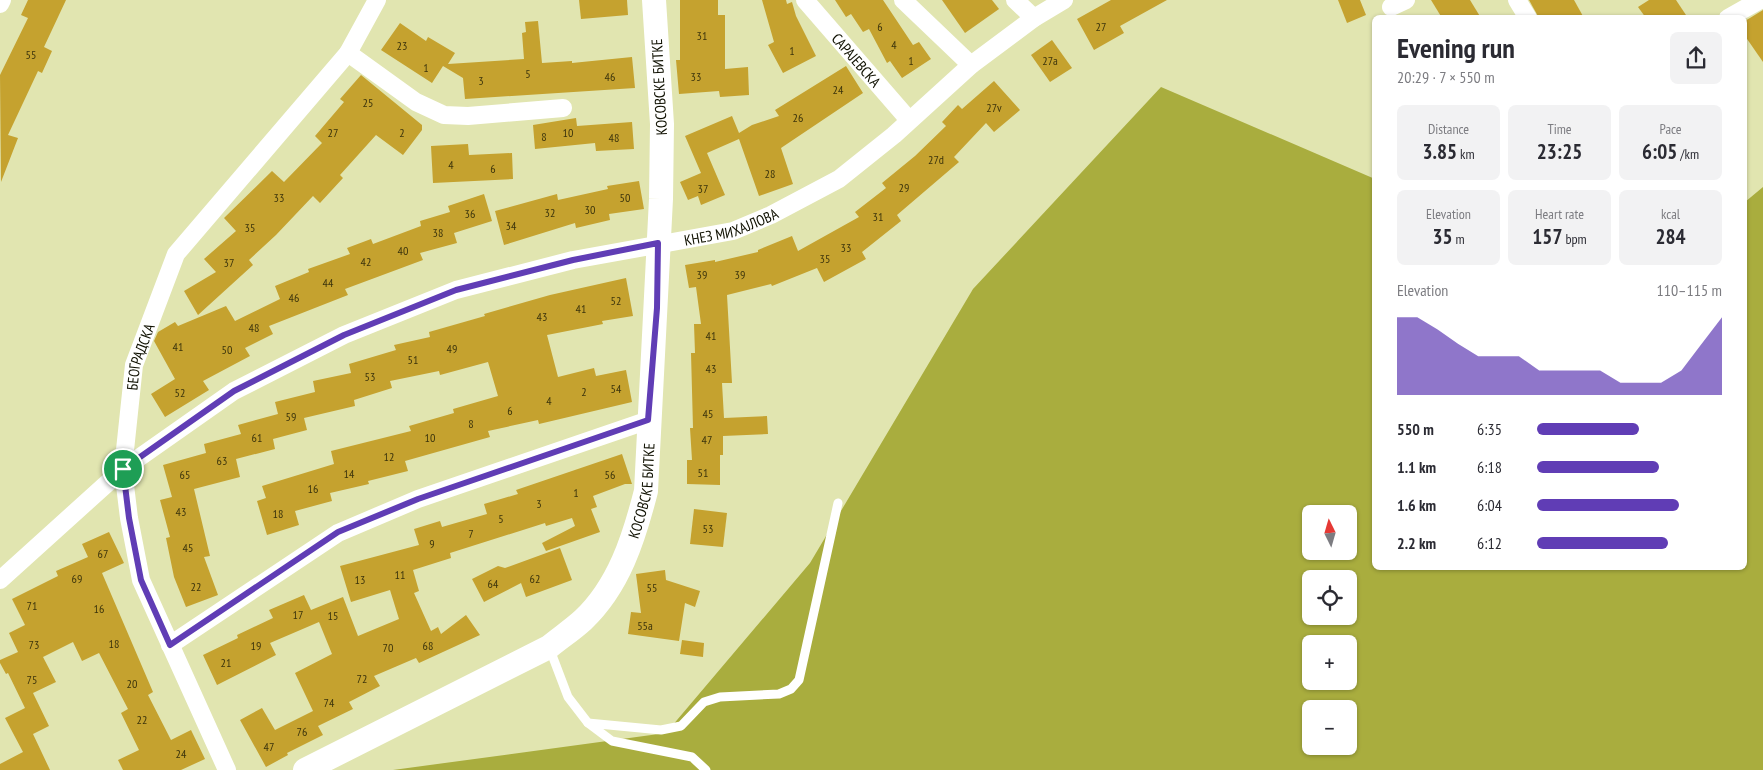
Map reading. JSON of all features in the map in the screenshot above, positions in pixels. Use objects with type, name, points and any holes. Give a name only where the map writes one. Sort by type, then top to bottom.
[{"type":"street","points":[[0,4],[2,0]]},
{"type":"street","name":"БЕОГРАДСКА","points":[[227,770],[141,580],[129,518],[123,469],[134,365],[176,254],[348,53],[377,0]]},
{"type":"street","name":"КОСОВСКЕ БИТКЕ","points":[[306,770],[549,647],[583,620],[612,584],[635,536],[646,491],[648,420],[657,308],[662,124],[654,0]]},
{"type":"street","name":"САРАЈЕВСКА","points":[[805,0],[909,120]]},
{"type":"street","points":[[903,0],[971,65]]},
{"type":"street","points":[[1015,0],[1034,18]]},
{"type":"street","points":[[1516,0],[1526,15]]},
{"type":"street","points":[[1733,15],[1760,0]]},
{"type":"street","name":"КНЕЗ МИХАЈЛОВА","points":[[0,580],[123,469],[234,391],[344,335],[456,290],[573,260],[658,243],[733,231],[771,216],[839,179],[971,65],[1060,1]]},
{"type":"street","points":[[348,53],[416,102],[444,115],[468,116],[563,108]]},
{"type":"street","points":[[170,645],[338,532],[418,499],[648,420]]},
{"type":"lane","points":[[588,723],[660,730],[682,726],[704,702],[720,697],[766,695],[791,688],[799,680],[838,503]]},
{"type":"lane","points":[[549,647],[568,697],[588,723],[612,741],[692,757],[706,770]]},
{"type":"shaded area","points":[[1161,87],[1372,178],[1372,570],[1747,570],[1747,200],[1763,187],[1763,770],[393,770],[666,733],[810,563],[973,289]]},
{"type":"building","points":[[28,0],[66,0],[44,47],[52,51],[42,73],[38,71],[8,135],[18,138],[1,182],[0,75],[28,18],[21,15]]},
{"type":"building","points":[[579,0],[627,0],[628,15],[581,19]]},
{"type":"building","points":[[680,0],[718,0],[718,15],[725,15],[725,69],[748,67],[749,95],[720,97],[719,91],[679,94],[676,60],[680,60]]},
{"type":"building","points":[[762,0],[786,0],[787,4],[792,2],[796,16],[816,56],[783,73],[768,45],[774,42]]},
{"type":"building","points":[[835,0],[883,0],[913,45],[919,42],[931,59],[902,78],[890,61],[887,63],[869,29],[863,32],[851,14],[846,17]]},
{"type":"building","points":[[942,0],[992,0],[999,9],[965,33]]},
{"type":"building","points":[[1111,0],[1167,0],[1120,26],[1124,33],[1094,50],[1077,19]]},
{"type":"building","points":[[1338,0],[1360,0],[1366,15],[1347,23]]},
{"type":"building","points":[[1431,0],[1470,0],[1479,15],[1440,15]]},
{"type":"building","points":[[1529,0],[1574,0],[1582,15],[1537,15]]},
{"type":"building","points":[[1649,0],[1676,0],[1686,15],[1644,15],[1638,7]]},
{"type":"building","points":[[1763,10],[1763,62],[1747,39],[1747,20]]},
{"type":"building","points":[[538,21],[542,63],[572,61],[572,63],[632,57],[635,88],[465,99],[463,78],[443,66],[432,83],[381,50],[400,23],[426,41],[428,37],[455,53],[448,64],[524,59],[522,33],[526,32],[525,22]]},
{"type":"building","points":[[1052,40],[1072,68],[1050,82],[1031,55]]},
{"type":"building","points":[[846,66],[863,93],[781,148],[793,184],[759,196],[739,139],[707,153],[725,195],[701,205],[698,196],[688,200],[680,182],[701,173],[685,136],[732,116],[739,133],[752,125],[779,116],[775,110]]},
{"type":"building","points":[[361,75],[422,125],[422,130],[403,155],[376,135],[340,175],[343,178],[320,203],[313,196],[249,260],[253,265],[198,315],[184,291],[216,272],[204,259],[236,231],[224,218],[272,171],[284,182],[322,143],[315,136],[344,102],[340,99]]},
{"type":"building","points":[[994,81],[1020,110],[994,132],[986,123],[954,157],[959,162],[897,215],[901,221],[862,252],[866,259],[824,282],[817,268],[772,286],[771,284],[727,295],[732,383],[722,383],[724,418],[767,416],[768,434],[723,436],[723,455],[720,455],[720,485],[687,484],[687,460],[692,460],[690,428],[693,428],[691,353],[695,353],[694,324],[701,324],[696,287],[689,288],[685,265],[715,260],[715,262],[758,252],[758,250],[792,236],[798,251],[859,217],[855,212],[886,188],[882,183],[915,156],[946,126],[942,122],[958,105],[962,109]]},
{"type":"building","points":[[576,118],[577,126],[632,122],[634,149],[596,151],[595,143],[535,149],[533,125]]},
{"type":"building","points":[[468,144],[469,155],[512,153],[513,179],[433,183],[431,146]]},
{"type":"building","points":[[639,181],[644,209],[609,214],[610,220],[576,228],[575,223],[504,245],[495,211],[557,194],[558,200],[608,189],[607,186]]},
{"type":"building","points":[[484,194],[492,221],[454,233],[457,243],[420,253],[423,260],[345,289],[348,295],[269,326],[273,334],[245,348],[250,356],[203,381],[209,390],[165,417],[151,394],[175,379],[154,341],[158,332],[175,322],[178,326],[226,306],[235,321],[280,299],[275,286],[309,272],[308,269],[350,254],[347,248],[371,239],[373,244],[421,226],[420,221],[450,212],[448,206]]},
{"type":"building","points":[[626,278],[633,316],[602,321],[603,324],[547,335],[558,377],[594,368],[596,376],[626,370],[632,402],[539,424],[538,420],[488,431],[490,437],[405,461],[408,471],[368,481],[369,484],[330,493],[332,501],[295,511],[299,525],[267,535],[257,501],[266,498],[262,486],[334,464],[331,451],[411,431],[409,426],[454,413],[453,409],[498,396],[488,362],[440,375],[439,371],[390,381],[392,388],[354,400],[355,406],[304,418],[307,430],[273,439],[275,449],[236,459],[240,477],[194,489],[210,556],[204,557],[218,595],[186,607],[174,577],[166,538],[170,537],[160,500],[172,497],[163,465],[206,453],[204,444],[241,434],[238,425],[278,414],[275,402],[315,392],[313,381],[351,373],[349,364],[396,350],[394,345],[430,337],[429,332],[485,316],[484,314],[550,295]]},
{"type":"building","points":[[622,454],[632,484],[625,484],[593,496],[597,507],[591,509],[600,532],[546,551],[542,543],[575,526],[572,518],[546,526],[545,523],[450,553],[451,558],[413,570],[419,591],[414,593],[431,631],[438,627],[441,634],[466,615],[480,635],[419,663],[416,658],[374,676],[380,686],[349,702],[353,709],[318,726],[323,735],[287,753],[288,755],[266,767],[240,720],[262,708],[275,730],[313,711],[295,673],[332,654],[319,622],[270,643],[276,655],[217,685],[203,655],[238,638],[237,635],[273,618],[269,610],[304,595],[311,610],[343,597],[358,636],[399,619],[390,590],[351,602],[340,566],[419,545],[414,529],[440,521],[442,527],[487,514],[484,504],[518,494],[516,490]]},
{"type":"building","points":[[694,509],[727,513],[723,547],[690,544]]},
{"type":"building","points":[[109,532],[124,563],[102,573],[153,692],[148,695],[171,740],[191,730],[205,759],[181,770],[123,770],[118,760],[139,750],[121,713],[128,709],[99,653],[82,661],[73,642],[43,657],[56,682],[33,693],[49,726],[33,734],[50,770],[0,770],[0,764],[23,752],[5,718],[25,708],[8,673],[6,674],[0,663],[0,660],[18,652],[9,633],[25,625],[12,599],[58,576],[56,571],[88,557],[82,544]]},
{"type":"building","points":[[560,548],[572,580],[526,597],[521,583],[484,602],[472,579],[498,566],[505,568]]},
{"type":"building","points":[[665,570],[666,580],[700,591],[695,607],[685,603],[679,641],[628,634],[631,612],[641,613],[636,574]]},
{"type":"building","points":[[682,640],[704,643],[703,657],[680,654]]},
{"type":"route","points":[[658,243],[657,308],[648,420],[418,499],[338,532],[170,645],[141,580],[129,518],[123,469],[234,391],[344,335],[456,290],[573,260],[658,243]]}]
